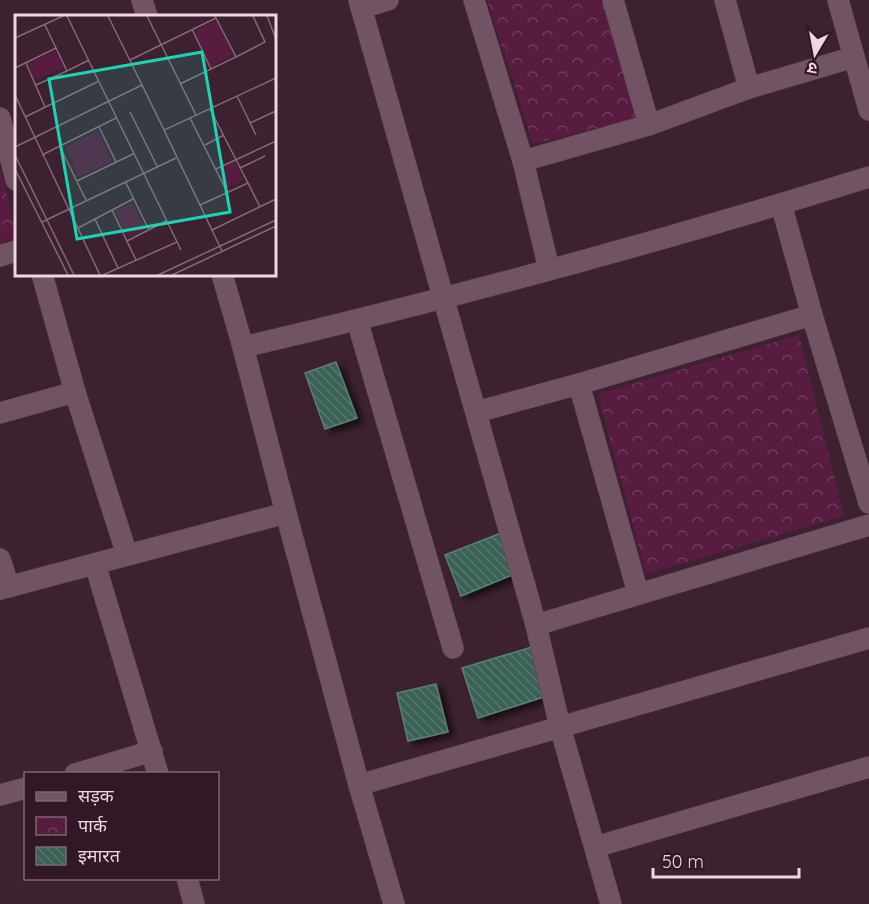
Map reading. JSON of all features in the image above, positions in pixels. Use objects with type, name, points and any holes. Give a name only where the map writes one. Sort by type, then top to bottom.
[{"type":"street","points":[[142,0],[147,15]]},
{"type":"street","points":[[388,0],[360,4],[536,625],[560,727],[611,904]]},
{"type":"street","points":[[474,0],[523,161],[549,269]]},
{"type":"street","points":[[613,0],[649,125]]},
{"type":"street","points":[[725,0],[749,88]]},
{"type":"street","points":[[838,0],[869,110]]},
{"type":"street","points":[[523,161],[649,125],[749,88],[854,57]]},
{"type":"street","points":[[0,111],[15,107]]},
{"type":"street","points":[[0,118],[15,176]]},
{"type":"street","points":[[243,347],[357,320],[549,269],[869,177]]},
{"type":"street","points":[[781,204],[869,503]]},
{"type":"street","points":[[0,256],[15,251]]},
{"type":"street","points":[[43,276],[75,392],[127,555]]},
{"type":"street","points":[[223,276],[359,785],[394,904]]},
{"type":"street","points":[[476,412],[812,315]]},
{"type":"street","points":[[357,320],[453,648]]},
{"type":"street","points":[[579,384],[638,593]]},
{"type":"street","points":[[0,414],[75,392]]},
{"type":"street","points":[[0,559],[4,588],[286,513]]},
{"type":"street","points":[[536,625],[869,525]]},
{"type":"street","points":[[95,564],[157,772]]},
{"type":"street","points":[[359,785],[869,638]]},
{"type":"street","points":[[82,772],[152,751]]},
{"type":"street","points":[[595,847],[869,767]]},
{"type":"street","points":[[0,795],[24,789]]},
{"type":"street","points":[[187,880],[194,904]]},
{"type":"green space","points":[[487,0],[602,0],[637,118],[533,144]]},
{"type":"green space","points":[[0,167],[15,228],[15,245],[0,249]]},
{"type":"green space","points":[[799,335],[844,516],[646,574],[598,394]]},
{"type":"building","points":[[336,362],[357,418],[325,429],[305,373]]},
{"type":"building","points":[[501,533],[517,573],[461,596],[445,555]]},
{"type":"building","points":[[532,647],[547,696],[478,718],[462,668]]},
{"type":"building","points":[[436,684],[448,732],[408,741],[397,693]]}]
